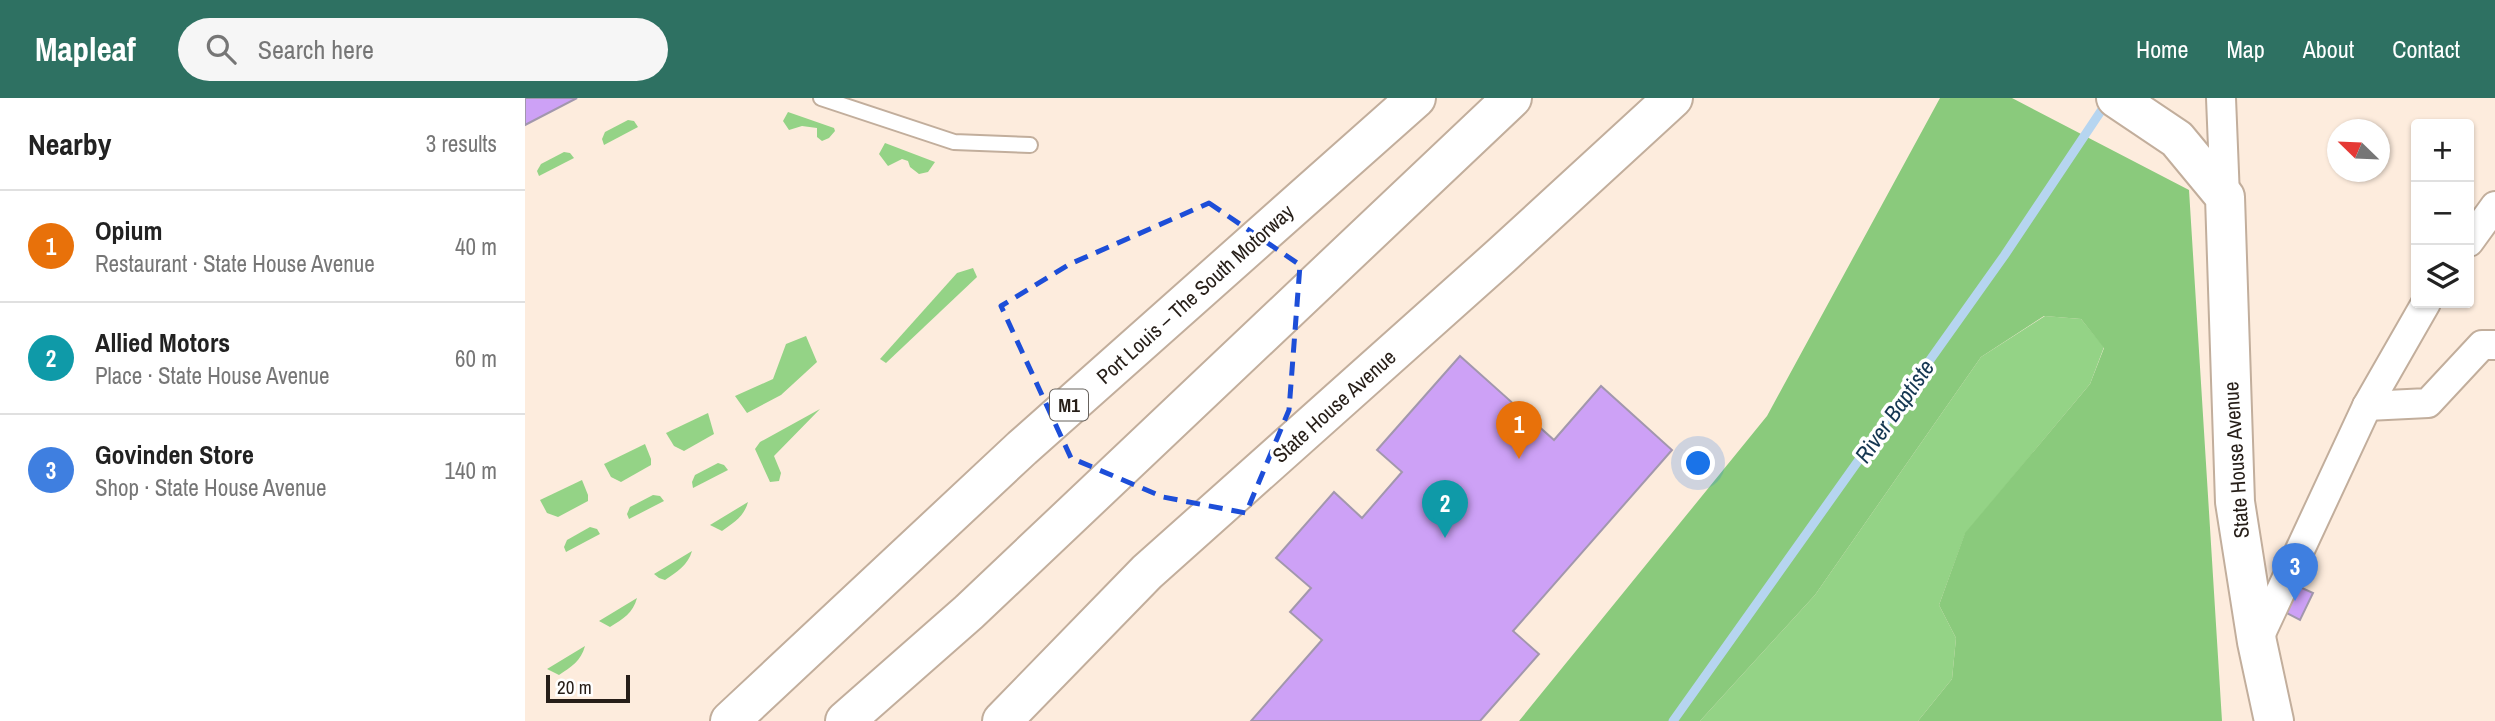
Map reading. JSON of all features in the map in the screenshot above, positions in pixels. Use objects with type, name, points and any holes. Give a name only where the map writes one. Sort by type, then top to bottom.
[{"type":"main road","name":"Port Louis – The South Motorway","points":[[730,721],[1022,448],[1416,98]]},
{"type":"main road","points":[[845,721],[969,612],[1512,98]]},
{"type":"main road","name":"State House Avenue","points":[[1002,721],[1147,572],[1502,255],[1673,98]]},
{"type":"main road","points":[[2116,98],[2177,139],[2225,197]]},
{"type":"main road","name":"State House Avenue","points":[[2225,197],[2235,502],[2257,642],[2274,721]]},
{"type":"main road","points":[[884,721],[969,612]]},
{"type":"street","name":"State House Avenue","points":[[2221,98],[2225,197]]},
{"type":"street","points":[[2474,235],[2495,206]]},
{"type":"street","points":[[2257,642],[2367,405],[2423,308]]},
{"type":"street","points":[[2367,405],[2428,402],[2482,345],[2495,345]]},
{"type":"lane","points":[[821,98],[954,142],[1030,145]]},
{"type":"highlighted area","points":[[1209,203],[1300,265],[1289,410],[1246,513],[1163,497],[1071,458],[1001,306],[1070,264]]},
{"type":"green space","points":[[1940,98],[2012,98],[2189,190],[2222,721],[1918,721],[1952,679],[1956,638],[1939,605],[1965,533],[2090,384],[2104,348],[2081,319],[2044,316],[1981,357],[1815,595],[1700,721],[1519,721],[1767,416]]},
{"type":"green space","points":[[788,112],[834,128],[835,131],[822,141],[817,137],[817,128],[802,126],[789,130],[783,121]]},
{"type":"green space","points":[[628,120],[634,121],[638,127],[604,145],[602,139],[605,132]]},
{"type":"green space","points":[[885,143],[935,162],[928,172],[919,174],[910,167],[908,161],[902,159],[888,166],[879,154]]},
{"type":"green space","points":[[564,152],[570,153],[574,158],[539,176],[537,171],[541,164]]},
{"type":"green space","points":[[973,268],[977,277],[886,363],[880,359],[957,273]]},
{"type":"green space","points":[[2045,316],[2081,319],[2104,347],[2090,384],[1965,534],[1939,605],[1956,638],[1952,679],[1918,721],[1700,721],[1815,595],[1981,357]]},
{"type":"green space","points":[[806,336],[817,362],[781,395],[747,413],[735,396],[773,379],[786,344]]},
{"type":"green space","points":[[820,409],[774,456],[781,473],[779,481],[770,482],[755,449],[760,442]]},
{"type":"green space","points":[[708,413],[714,434],[684,451],[674,446],[666,433]]},
{"type":"green space","points":[[645,444],[651,465],[621,482],[611,477],[604,464]]},
{"type":"green space","points":[[718,463],[728,470],[693,488],[695,475]]},
{"type":"green space","points":[[582,480],[588,501],[558,517],[547,513],[540,500]]},
{"type":"green space","points":[[653,495],[660,496],[664,501],[629,519],[627,514],[630,507]]},
{"type":"green space","points":[[748,502],[741,516],[722,531],[710,525]]},
{"type":"green space","points":[[590,527],[597,529],[600,534],[566,552],[564,547],[567,540]]},
{"type":"green space","points":[[692,551],[685,564],[665,580],[654,574]]},
{"type":"green space","points":[[637,598],[630,612],[610,627],[599,621]]},
{"type":"green space","points":[[585,646],[578,660],[559,675],[547,669]]},
{"type":"building","points":[[525,98],[577,98],[525,125]]},
{"type":"building","points":[[1460,356],[1554,440],[1601,386],[1672,450],[1513,631],[1539,654],[1480,721],[1251,721],[1322,640],[1290,612],[1311,588],[1276,558],[1334,492],[1362,518],[1402,472],[1377,450]]},
{"type":"building","points":[[2289,582],[2313,593],[2300,620],[2277,608]]},
{"type":"waterway","name":"River Baptiste","points":[[1673,721],[2004,256],[2107,102]]},
{"type":"place","name":"Opium","points":[[1519,459]]},
{"type":"place","name":"Allied Motors","points":[[1445,538]]},
{"type":"place","name":"Govinden Store","points":[[2295,601]]}]
